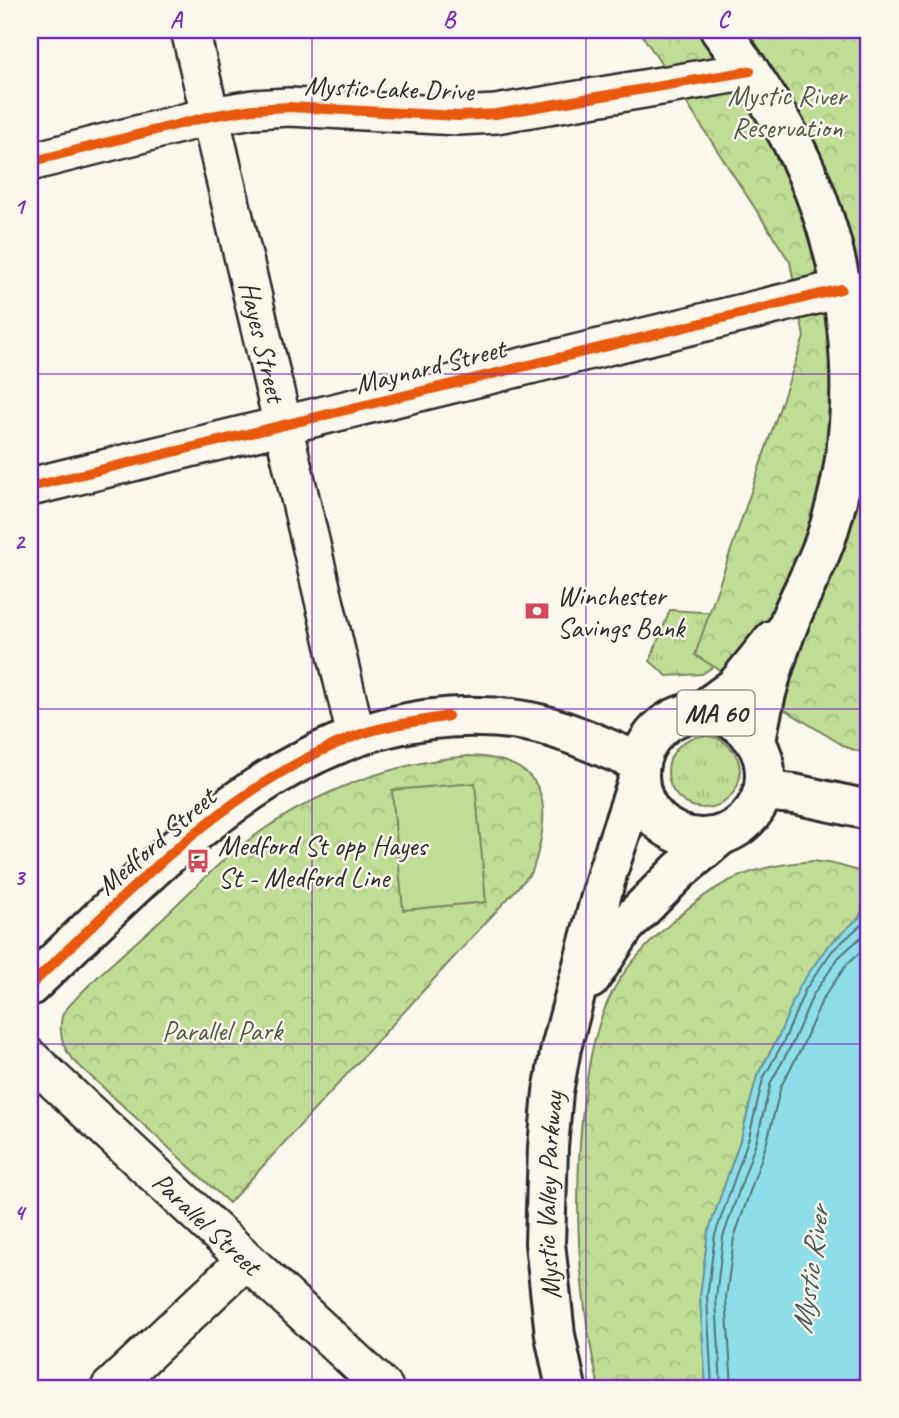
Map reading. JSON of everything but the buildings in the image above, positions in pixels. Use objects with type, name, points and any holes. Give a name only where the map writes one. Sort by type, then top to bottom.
[{"type":"main road","points":[[720,30],[750,71],[785,128],[805,169],[823,219],[841,289],[851,366],[847,443],[836,507],[827,536],[766,684],[756,742]]},
{"type":"main road","points":[[702,711],[736,686],[793,613]]},
{"type":"main road","name":"MA 60","points":[[639,772],[650,738],[658,729],[684,714],[702,711],[733,720],[746,729],[756,742],[765,767],[763,792]]},
{"type":"main road","name":"Medford Street","points":[[30,986],[147,874],[223,811],[266,780],[305,758],[356,736],[447,716],[521,720],[554,728],[639,772]]},
{"type":"main road","points":[[639,772],[647,808],[670,830],[690,837],[710,838],[721,835],[744,822],[763,792],[794,794],[869,810]]},
{"type":"main road","name":"Mystic Valley Parkway","points":[[566,1388],[555,1335],[545,1243],[548,1147],[554,1092],[561,1048],[608,870],[639,772]]},
{"type":"main road","name":"Mystic Valley Parkway","points":[[573,1004],[625,926],[671,879],[721,835]]},
{"type":"street","name":"Hayes Street","points":[[190,30],[356,736]]},
{"type":"street","name":"Mystic Lake Drive","points":[[30,162],[211,116],[253,109],[289,107],[458,116],[496,114],[750,71]]},
{"type":"street","name":"Maynard Street","points":[[30,487],[841,289]]},
{"type":"street","name":"Parallel Street","points":[[30,1058],[384,1388]]},
{"type":"street","points":[[110,1388],[246,1260]]},
{"type":"green space","name":"Mystic River Reservation","points":[[639,30],[869,30],[869,755],[846,747],[695,655],[804,337],[790,262]]},
{"type":"green space","points":[[670,610],[716,613],[726,658],[702,674],[667,676],[650,661]]},
{"type":"green space","points":[[704,736],[724,742],[734,752],[740,772],[734,792],[724,802],[704,808],[684,802],[674,792],[668,772],[674,752],[684,742]]},
{"type":"green space","name":"Parallel Park","points":[[469,756],[496,759],[516,766],[530,777],[539,790],[543,826],[532,872],[229,1203],[72,1059],[61,1037],[63,1013],[226,858],[280,819],[309,802],[370,776],[435,760]]},
{"type":"green space","points":[[475,783],[486,902],[403,910],[392,790]]},
{"type":"green space","points":[[813,861],[869,874],[869,895],[859,918],[827,947],[757,1076],[742,1135],[708,1233],[700,1297],[706,1388],[599,1388],[582,1284],[578,1179],[587,1076],[598,1027],[610,997],[636,958],[664,929],[704,896],[753,871]]},
{"type":"water","name":"Mystic River","points":[[869,895],[869,1388],[706,1388],[700,1297],[708,1233],[742,1135],[757,1076],[778,1038],[799,987],[827,947],[859,918]]},
{"type":"cycle path","points":[[30,162],[211,116],[253,109],[289,107],[458,116],[496,114],[750,71]]},
{"type":"cycle path","points":[[30,487],[841,289]]},
{"type":"cycle path","points":[[30,986],[180,845],[262,784],[306,758],[353,737],[388,727],[448,716]]},
{"type":"place","name":"Winchester Savings Bank","points":[[537,611]]},
{"type":"place","name":"Medford St opp Hayes St - Medford Line","points":[[198,861]]}]
